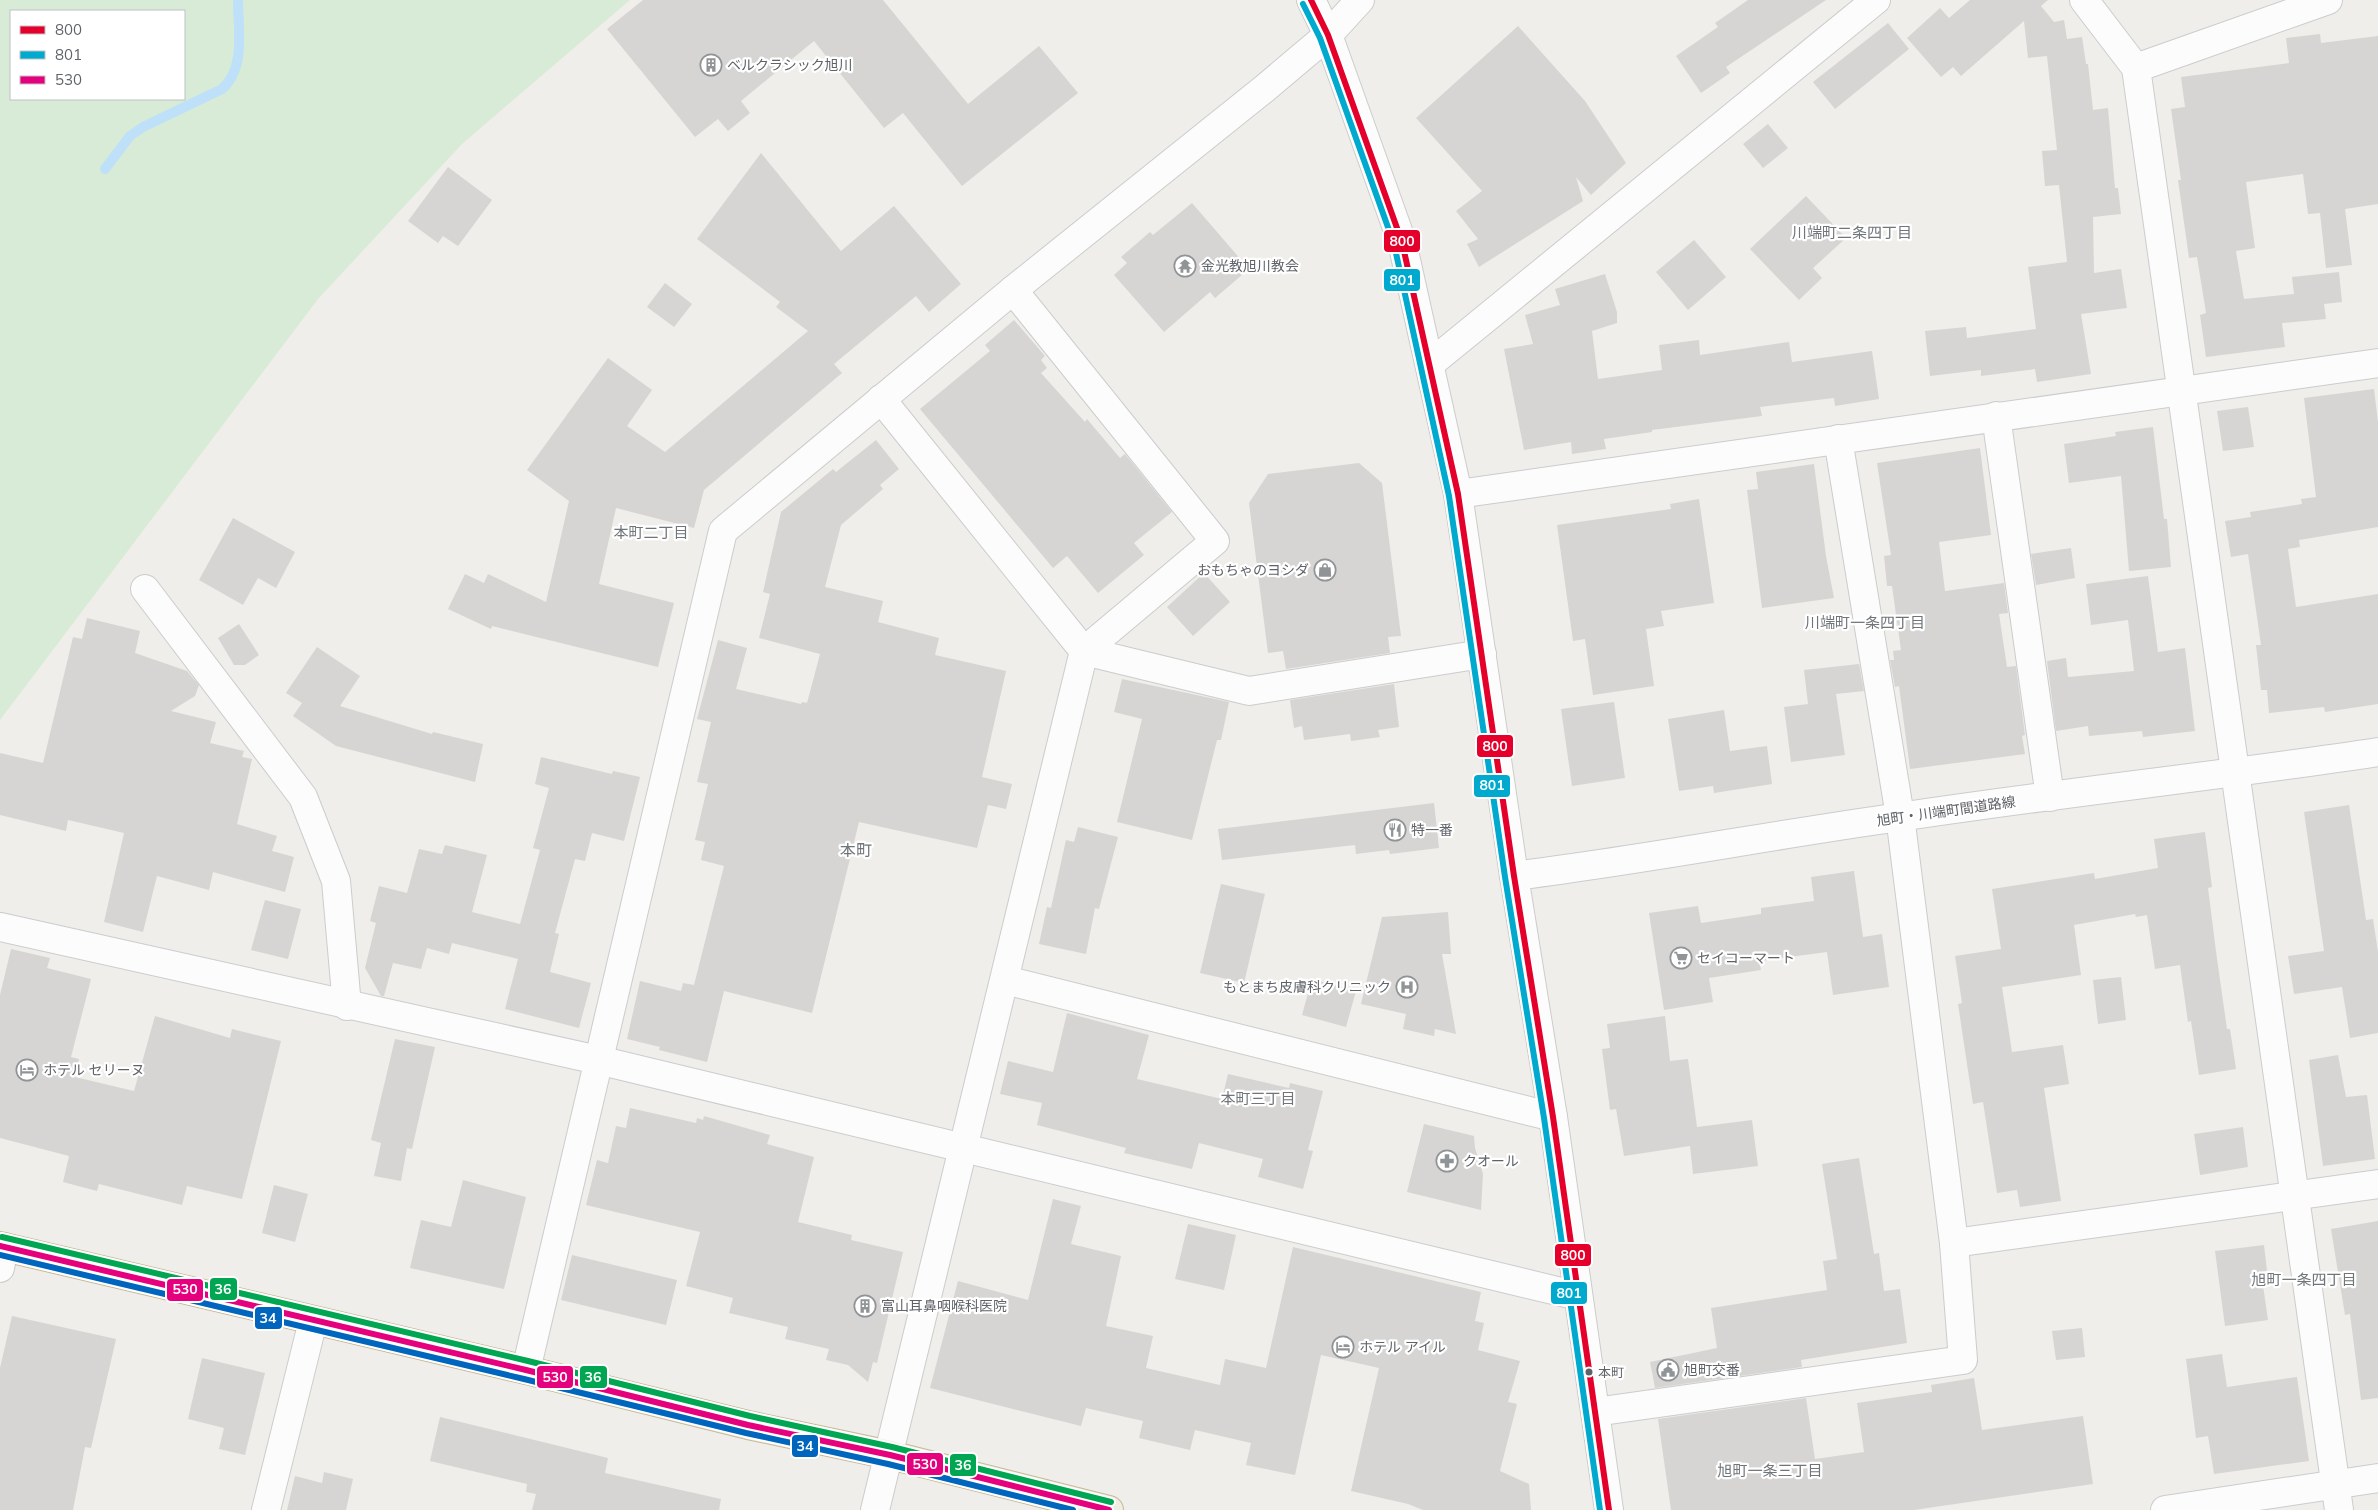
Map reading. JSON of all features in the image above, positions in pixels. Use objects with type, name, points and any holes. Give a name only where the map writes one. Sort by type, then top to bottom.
[{"type":"highway","points":[[1,1254],[313,1321],[526,1370],[748,1425],[890,1455],[1109,1510]]},
{"type":"street","points":[[1311,0],[1328,34],[1402,242],[1458,494],[1514,876],[1553,1117],[1609,1510]]},
{"type":"street","points":[[526,1370],[723,531],[1013,290],[1264,89],[1328,34],[1360,0]]},
{"type":"street","points":[[1430,364],[1876,0]]},
{"type":"street","points":[[2084,0],[2136,68],[2234,774],[2296,1194],[2337,1497]]},
{"type":"street","points":[[2136,68],[2328,0]]},
{"type":"street","points":[[875,1510],[890,1455],[1084,651],[1215,541],[1013,290]]},
{"type":"street","points":[[1458,494],[2182,389],[2378,363]]},
{"type":"street","points":[[881,399],[1084,651],[1249,691],[1482,654]]},
{"type":"street","points":[[1996,416],[2050,797]]},
{"type":"street","points":[[1595,1412],[1963,1360],[1954,1243],[1900,816],[1838,439]]},
{"type":"street","points":[[145,589],[303,797],[336,881],[347,1006]]},
{"type":"street","name":"旭町・川端町間道路線","points":[[1514,876],[1583,868],[1900,816],[2234,774],[2378,752]]},
{"type":"street","points":[[0,927],[347,1006],[598,1060],[1578,1296]]},
{"type":"street","points":[[1005,980],[1553,1117]]},
{"type":"street","points":[[1954,1243],[2378,1184]]},
{"type":"street","points":[[266,1510],[313,1321]]},
{"type":"street","points":[[2165,1510],[2337,1497],[2378,1478]]},
{"type":"green space","points":[[0,0],[630,0],[462,144],[318,299],[0,720]]},
{"type":"building","points":[[643,0],[883,0],[968,104],[1039,46],[1078,93],[962,186],[903,113],[884,128],[814,41],[741,101],[750,113],[728,131],[718,119],[695,137],[607,29]]},
{"type":"building","points":[[1748,0],[1826,0],[1726,67],[1730,73],[1701,93],[1676,56],[1718,27],[1715,23]]},
{"type":"building","points":[[1970,0],[2048,0],[2041,6],[2054,22],[2064,20],[2067,39],[2082,37],[2086,64],[2088,64],[2093,110],[2108,108],[2115,188],[2118,188],[2121,214],[2093,217],[2094,273],[2121,269],[2127,308],[2081,314],[2091,374],[2037,382],[2035,369],[1981,376],[1981,370],[1930,376],[1925,331],[1966,327],[1967,338],[2036,329],[2028,267],[2067,262],[2059,185],[2045,186],[2042,151],[2057,150],[2047,56],[2028,58],[2024,21],[1961,76],[1953,67],[1941,77],[1907,38],[1940,8],[1949,18]]},
{"type":"building","points":[[1888,23],[1909,49],[1835,109],[1813,82]]},
{"type":"building","points":[[1518,26],[1585,101],[1626,163],[1591,195],[1576,177],[1583,201],[1479,267],[1467,244],[1478,239],[1456,211],[1482,191],[1416,118]]},
{"type":"building","points":[[2320,34],[2321,43],[2378,36],[2378,204],[2345,209],[2352,265],[2326,268],[2320,213],[2308,214],[2303,174],[2246,182],[2255,248],[2236,251],[2244,299],[2294,294],[2292,277],[2339,272],[2342,302],[2324,304],[2326,319],[2282,323],[2285,347],[2206,357],[2200,315],[2206,313],[2197,257],[2189,258],[2178,180],[2181,180],[2171,109],[2185,107],[2181,77],[2289,63],[2286,38]]},
{"type":"building","points":[[1768,124],[1788,148],[1763,168],[1743,144]]},
{"type":"building","points":[[761,153],[841,251],[894,206],[961,284],[929,312],[916,296],[834,364],[842,373],[704,490],[694,528],[616,508],[599,584],[674,603],[658,667],[492,626],[491,629],[448,609],[465,574],[484,583],[488,574],[546,602],[569,501],[527,470],[608,358],[652,390],[627,426],[665,452],[808,331],[776,307],[780,302],[697,239]]},
{"type":"building","points":[[448,167],[492,200],[458,246],[443,236],[438,243],[408,221]]},
{"type":"building","points":[[1806,196],[1846,238],[1813,268],[1822,278],[1799,300],[1750,249]]},
{"type":"building","name":"金光教旭川教会","points":[[1192,203],[1249,269],[1215,298],[1210,292],[1164,332],[1114,275],[1127,263],[1121,257],[1150,232],[1153,235]]},
{"type":"building","points":[[1694,240],[1726,277],[1688,310],[1656,272]]},
{"type":"building","points":[[1605,274],[1617,312],[1617,323],[1592,331],[1598,379],[1662,370],[1659,345],[1699,340],[1700,355],[1789,342],[1792,362],[1872,351],[1879,399],[1835,406],[1834,398],[1760,407],[1762,416],[1652,430],[1652,432],[1604,439],[1606,449],[1572,454],[1571,442],[1524,450],[1504,349],[1533,344],[1525,315],[1560,305],[1555,289]]},
{"type":"building","points":[[665,283],[692,304],[674,327],[647,307]]},
{"type":"building","points":[[1014,320],[1045,356],[1041,360],[1047,368],[1041,373],[1085,422],[1087,419],[1120,458],[1125,454],[1172,512],[1134,543],[1144,555],[1098,593],[1067,556],[1053,568],[920,409],[990,351],[985,345]]},
{"type":"building","points":[[2374,389],[2378,422],[2378,527],[2299,540],[2300,547],[2288,549],[2296,607],[2378,594],[2378,704],[2325,712],[2324,707],[2269,713],[2267,690],[2261,690],[2256,645],[2261,645],[2248,554],[2231,557],[2225,521],[2251,517],[2250,512],[2302,504],[2301,499],[2316,497],[2304,398]]},
{"type":"building","points":[[2248,407],[2254,447],[2223,451],[2217,411]]},
{"type":"building","points":[[2153,427],[2164,519],[2167,519],[2171,567],[2129,571],[2121,476],[2069,483],[2064,444],[2116,436],[2115,432]]},
{"type":"building","points":[[876,440],[899,469],[880,485],[883,489],[841,525],[825,587],[883,601],[878,622],[939,638],[935,655],[1006,671],[982,777],[1012,784],[1006,809],[988,805],[977,848],[859,822],[812,1013],[724,991],[707,1062],[659,1050],[660,1047],[627,1039],[640,981],[681,991],[683,983],[694,985],[724,866],[701,860],[705,842],[695,840],[708,784],[697,782],[711,722],[697,719],[718,640],[747,648],[736,689],[801,704],[802,702],[807,703],[820,654],[759,638],[770,594],[763,592],[781,512],[833,469],[836,472]]},
{"type":"building","points":[[1980,448],[1991,535],[1939,542],[1945,591],[2004,583],[2008,613],[1999,614],[2007,667],[2016,666],[2025,735],[2022,736],[2025,754],[1910,769],[1899,686],[1895,687],[1890,660],[1894,660],[1893,651],[1901,650],[1892,586],[1887,586],[1884,556],[1891,555],[1877,463]]},
{"type":"building","name":"おもちゃのヨシダ","points":[[1359,463],[1382,483],[1401,636],[1388,637],[1390,653],[1286,669],[1283,651],[1268,653],[1249,503],[1268,474]]},
{"type":"building","points":[[1814,464],[1826,556],[1834,598],[1762,608],[1747,490],[1758,489],[1756,472]]},
{"type":"building","points":[[1699,499],[1714,603],[1661,611],[1664,626],[1646,629],[1654,686],[1593,695],[1585,639],[1573,641],[1557,525],[1671,509],[1670,504]]},
{"type":"building","points":[[233,518],[295,552],[276,588],[258,578],[243,605],[199,580]]},
{"type":"building","points":[[2071,548],[2075,578],[2036,585],[2031,554]]},
{"type":"building","points":[[1204,573],[1230,602],[1193,636],[1167,607]]},
{"type":"building","points":[[2148,576],[2158,652],[2185,648],[2195,731],[2143,737],[2142,731],[2089,736],[2088,726],[2056,731],[2047,661],[2066,658],[2068,677],[2134,671],[2128,620],[2091,625],[2086,584]]},
{"type":"building","points":[[87,618],[140,631],[135,653],[187,671],[199,685],[195,696],[171,711],[216,722],[210,743],[244,751],[242,757],[252,759],[237,824],[277,836],[272,851],[294,857],[285,892],[213,872],[209,890],[157,876],[143,932],[104,922],[124,833],[68,820],[66,831],[0,815],[0,753],[43,763],[73,637],[82,639]]},
{"type":"building","points":[[239,624],[259,655],[245,665],[234,665],[218,638]]},
{"type":"building","points":[[317,647],[360,676],[340,706],[432,734],[433,732],[483,744],[475,782],[336,746],[293,716],[302,703],[286,693]]},
{"type":"building","points":[[1859,664],[1864,691],[1836,694],[1845,755],[1791,762],[1784,707],[1808,704],[1804,670]]},
{"type":"building","points":[[1122,679],[1229,702],[1221,740],[1217,740],[1192,840],[1117,822],[1142,719],[1114,712]]},
{"type":"building","points":[[1394,684],[1399,727],[1378,730],[1380,737],[1351,741],[1350,734],[1304,740],[1302,726],[1294,728],[1290,700]]},
{"type":"building","points":[[1614,702],[1625,778],[1572,786],[1561,709]]},
{"type":"building","points":[[1724,710],[1730,751],[1767,746],[1772,784],[1714,793],[1713,786],[1679,791],[1668,719]]},
{"type":"building","points":[[541,757],[612,774],[613,771],[640,777],[624,841],[592,833],[585,861],[575,859],[555,933],[559,934],[550,972],[591,983],[579,1028],[505,1009],[518,959],[452,943],[449,954],[427,948],[421,969],[393,963],[384,996],[381,996],[365,968],[376,923],[370,921],[379,886],[407,893],[419,849],[442,854],[445,845],[487,855],[472,912],[520,924],[540,850],[533,848],[549,788],[535,784]]},
{"type":"building","points":[[1434,803],[1439,848],[1390,854],[1389,850],[1356,854],[1355,845],[1222,860],[1218,829]]},
{"type":"building","points":[[2349,805],[2366,920],[2373,919],[2378,952],[2378,1033],[2350,1038],[2342,987],[2294,994],[2288,956],[2324,951],[2304,812]]},
{"type":"building","points":[[1078,827],[1118,837],[1099,909],[1095,908],[1086,954],[1039,944],[1047,907],[1051,908],[1066,840],[1074,842]]},
{"type":"building","points":[[2205,832],[2212,887],[2208,888],[2217,959],[2227,1029],[2230,1029],[2236,1069],[2199,1075],[2191,1021],[2188,1022],[2180,965],[2155,969],[2147,915],[2136,917],[2135,914],[2074,925],[2081,975],[2002,987],[2012,1052],[2063,1045],[2069,1084],[2044,1088],[2061,1201],[2020,1207],[2017,1190],[1997,1193],[1983,1102],[1973,1104],[1958,1004],[1962,1003],[1955,956],[2001,949],[1992,889],[2094,873],[2095,879],[2158,868],[2154,839]]},
{"type":"building","points":[[1854,871],[1863,937],[1882,934],[1889,987],[1833,995],[1827,952],[1759,961],[1761,970],[1709,978],[1713,1002],[1664,1010],[1649,913],[1698,906],[1701,923],[1761,914],[1761,908],[1814,901],[1811,877]]},
{"type":"building","points":[[1221,884],[1265,894],[1244,983],[1200,973]]},
{"type":"building","points":[[265,900],[301,909],[288,959],[251,950]]},
{"type":"building","points":[[1448,912],[1451,954],[1442,954],[1456,1034],[1435,1029],[1434,1036],[1403,1029],[1406,1014],[1361,1004],[1382,917]]},
{"type":"building","points":[[11,949],[50,958],[47,968],[91,979],[71,1057],[79,1059],[75,1077],[134,1091],[155,1016],[230,1038],[232,1029],[281,1041],[242,1199],[187,1186],[182,1205],[99,1184],[97,1191],[63,1182],[69,1156],[0,1138],[0,995]]},
{"type":"building","points":[[2121,977],[2126,1020],[2098,1024],[2093,980]]},
{"type":"building","points":[[1312,979],[1356,991],[1346,1027],[1302,1015]]},
{"type":"building","points":[[1067,1013],[1149,1035],[1137,1079],[1222,1099],[1228,1074],[1289,1088],[1290,1083],[1323,1091],[1308,1150],[1313,1151],[1303,1189],[1258,1177],[1263,1159],[1199,1143],[1192,1169],[1124,1153],[1126,1148],[1037,1125],[1042,1103],[1000,1094],[1008,1061],[1053,1072]]},
{"type":"building","points":[[1665,1016],[1670,1061],[1688,1059],[1697,1127],[1752,1120],[1758,1166],[1693,1174],[1690,1146],[1624,1156],[1616,1109],[1610,1110],[1602,1049],[1610,1048],[1607,1024]]},
{"type":"building","points":[[395,1039],[435,1047],[412,1149],[407,1148],[401,1181],[374,1176],[381,1143],[371,1140]]},
{"type":"building","points":[[2338,1055],[2346,1097],[2367,1095],[2375,1159],[2323,1166],[2309,1060]]},
{"type":"building","points":[[630,1108],[696,1123],[697,1118],[703,1120],[704,1116],[770,1135],[767,1144],[814,1157],[798,1222],[852,1235],[851,1240],[903,1252],[877,1363],[873,1362],[868,1382],[848,1365],[826,1360],[829,1349],[785,1339],[788,1327],[729,1313],[733,1298],[686,1286],[700,1232],[586,1205],[597,1160],[608,1163],[616,1126],[626,1128]]},
{"type":"building","name":"クオール","points":[[1424,1124],[1474,1136],[1475,1148],[1483,1174],[1481,1210],[1407,1192]]},
{"type":"building","points":[[2243,1127],[2248,1167],[2200,1175],[2194,1134]]},
{"type":"building","points":[[1859,1158],[1874,1254],[1879,1253],[1884,1291],[1900,1289],[1907,1343],[1801,1360],[1802,1367],[1655,1388],[1650,1362],[1717,1348],[1711,1308],[1827,1290],[1823,1261],[1837,1259],[1822,1164]]},
{"type":"building","points":[[463,1180],[526,1197],[504,1289],[410,1268],[421,1220],[451,1227]]},
{"type":"building","points":[[274,1185],[308,1194],[295,1242],[262,1233]]},
{"type":"building","points":[[1053,1199],[1081,1206],[1071,1244],[1121,1256],[1106,1326],[1153,1336],[1146,1368],[1220,1385],[1225,1359],[1266,1368],[1293,1247],[1481,1292],[1475,1321],[1484,1323],[1478,1350],[1520,1361],[1508,1402],[1517,1404],[1500,1471],[1529,1484],[1531,1510],[1423,1510],[1408,1504],[1351,1491],[1379,1368],[1321,1355],[1295,1475],[1246,1465],[1251,1443],[1195,1430],[1190,1450],[1139,1438],[1143,1421],[1086,1408],[1081,1426],[930,1388],[958,1281],[1028,1300]]},
{"type":"building","points":[[2378,1221],[2378,1398],[2361,1400],[2350,1314],[2345,1315],[2331,1229]]},
{"type":"building","points":[[1188,1224],[1236,1235],[1224,1290],[1175,1279]]},
{"type":"building","points":[[2264,1245],[2267,1271],[2261,1272],[2268,1320],[2225,1326],[2215,1251]]},
{"type":"building","points":[[572,1255],[677,1280],[666,1325],[561,1300]]},
{"type":"building","points":[[12,1316],[116,1339],[91,1448],[85,1447],[73,1510],[0,1510],[0,1368]]},
{"type":"building","points":[[2082,1328],[2085,1357],[2056,1360],[2052,1331]]},
{"type":"building","points":[[2222,1354],[2227,1387],[2297,1377],[2309,1461],[2214,1474],[2208,1436],[2196,1438],[2186,1359]]},
{"type":"building","points":[[202,1358],[265,1373],[245,1455],[219,1449],[224,1428],[188,1419]]},
{"type":"building","points":[[1974,1378],[1982,1430],[2083,1416],[2093,1484],[1914,1510],[1671,1510],[1658,1419],[1806,1398],[1815,1459],[1864,1452],[1857,1403],[1932,1392],[1931,1385]]},
{"type":"building","points":[[440,1417],[608,1458],[605,1473],[721,1499],[719,1510],[532,1510],[536,1494],[526,1492],[527,1484],[430,1461]]},
{"type":"building","points":[[324,1472],[353,1479],[346,1510],[287,1510],[295,1476],[322,1483]]},
{"type":"waterway","points":[[105,169],[130,136],[143,127],[222,89],[230,80],[238,59],[238,0]]},
{"type":"transit line","name":"800","points":[[1311,0],[1328,35],[1402,242],[1458,494],[1514,876],[1553,1117],[1609,1510]]},
{"type":"transit line","name":"801","points":[[1303,4],[1320,38],[1394,244],[1449,496],[1505,877],[1544,1118],[1600,1510]]},
{"type":"transit line","name":"36","points":[[2,1237],[528,1361],[750,1416],[892,1447],[1111,1502]]},
{"type":"transit line","name":"530","points":[[0,1246],[526,1370],[748,1425],[890,1455],[1109,1510]]},
{"type":"transit line","name":"34","points":[[0,1255],[746,1433],[888,1464],[1073,1510]]},
{"type":"place","name":"ベルクラシック旭川","points":[[711,65]]},
{"type":"place","name":"金光教旭川教会","points":[[1185,266]]},
{"type":"place","name":"おもちゃのヨシダ","points":[[1325,570]]},
{"type":"place","name":"特一番","points":[[1395,830]]},
{"type":"place","name":"セイコーマート","points":[[1681,958]]},
{"type":"place","name":"もとまち皮膚科クリニック","points":[[1407,987]]},
{"type":"place","name":"ホテル セリーヌ","points":[[27,1070]]},
{"type":"place","name":"クオール","points":[[1447,1161]]},
{"type":"place","name":"富山耳鼻咽喉科医院","points":[[865,1306]]},
{"type":"place","name":"ホテル アイル","points":[[1343,1347]]},
{"type":"place","name":"旭町交番","points":[[1668,1370]]},
{"type":"place","name":"本町","points":[[1589,1372]]},
{"type":"district","name":"川端町二条四丁目","points":[[1852,232]]},
{"type":"district","name":"本町二丁目","points":[[651,532]]},
{"type":"district","name":"川端町一条四丁目","points":[[1865,622]]},
{"type":"district","name":"本町","points":[[856,850]]},
{"type":"district","name":"本町三丁目","points":[[1258,1098]]},
{"type":"district","name":"旭町一条四丁目","points":[[2304,1279]]},
{"type":"district","name":"旭町一条三丁目","points":[[1770,1470]]}]
